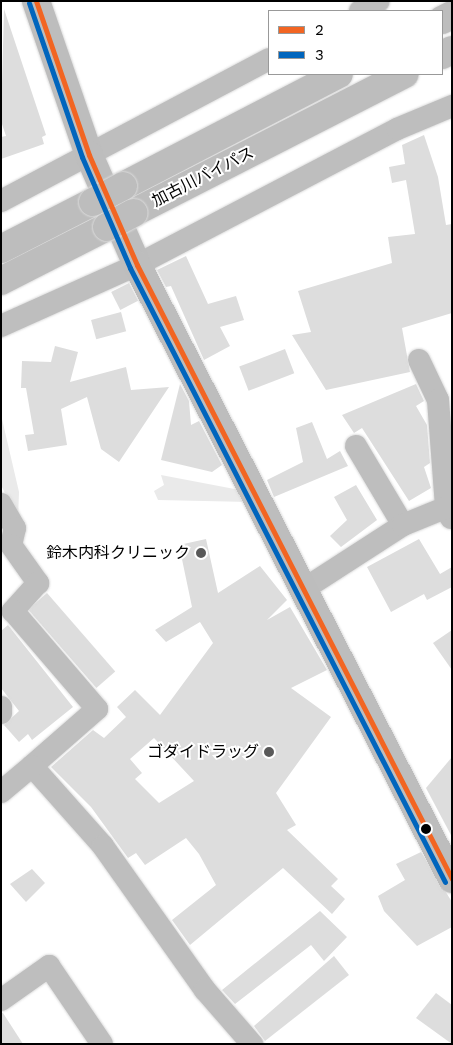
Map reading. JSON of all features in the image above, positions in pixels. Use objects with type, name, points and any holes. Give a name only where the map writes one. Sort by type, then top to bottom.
[{"type":"main road","points":[[36,1],[89,155],[137,264],[452,879]]},
{"type":"main road","name":"加古川バイパス","points":[[1,249],[337,75]]},
{"type":"main road","name":"加古川バイパス","points":[[1,281],[403,75]]},
{"type":"street","points":[[362,10],[379,1]]},
{"type":"street","points":[[1,201],[268,60]]},
{"type":"street","points":[[1,326],[137,264],[397,129],[452,106]]},
{"type":"street","points":[[304,589],[403,525],[450,510],[438,400],[419,360]]},
{"type":"street","points":[[356,446],[403,525]]},
{"type":"street","points":[[1,504],[15,528],[6,549],[38,583],[13,611],[97,709],[1,792]]},
{"type":"street","points":[[1,707],[1,713]]},
{"type":"street","points":[[32,766],[103,846],[205,990],[252,1044]]},
{"type":"street","points":[[1,1000],[49,966],[102,1044]]},
{"type":"shaded area","points":[[2,419],[19,492],[18,520],[1,485]]},
{"type":"shaded area","points":[[161,475],[245,491],[250,502],[158,500],[154,491],[164,485]]},
{"type":"building","points":[[4,9],[46,135],[42,137],[44,144],[1,159],[1,137],[6,136],[1,121]]},
{"type":"building","points":[[424,135],[438,177],[446,225],[452,224],[452,313],[402,328],[410,372],[326,390],[292,335],[311,332],[298,291],[392,263],[388,237],[415,234],[406,180],[392,183],[389,167],[405,164],[402,145]]},
{"type":"building","points":[[186,256],[208,304],[236,296],[244,320],[220,327],[230,346],[204,360],[171,286],[166,287],[157,270]]},
{"type":"building","points":[[129,283],[138,301],[120,310],[111,292]]},
{"type":"building","points":[[121,312],[126,331],[96,339],[91,320]]},
{"type":"building","points":[[55,346],[78,352],[70,382],[126,367],[131,390],[169,387],[119,462],[101,449],[87,397],[61,409],[67,445],[28,451],[25,435],[34,434],[26,388],[21,388],[22,361],[51,362]]},
{"type":"building","points":[[285,349],[294,373],[249,391],[239,367]]},
{"type":"building","points":[[180,384],[189,401],[191,425],[199,421],[222,465],[212,472],[161,460]]},
{"type":"building","points":[[416,384],[424,401],[416,406],[427,425],[430,463],[424,467],[431,488],[409,501],[362,428],[354,433],[342,415]]},
{"type":"building","points":[[312,422],[327,459],[340,451],[348,466],[274,497],[267,480],[303,462],[296,428]]},
{"type":"building","points":[[356,485],[377,520],[341,547],[330,536],[347,520],[334,497]]},
{"type":"building","points":[[206,539],[218,593],[260,566],[287,600],[267,620],[290,607],[327,670],[291,688],[331,717],[276,793],[296,825],[287,830],[338,879],[331,886],[345,899],[332,914],[283,868],[190,945],[172,920],[216,885],[199,854],[186,838],[145,865],[136,853],[128,858],[91,807],[51,767],[93,730],[104,738],[126,717],[117,707],[135,690],[160,715],[213,643],[200,622],[166,642],[155,630],[192,607],[179,545]],"holes":[[[154,738],[194,781],[159,803],[135,779],[142,773],[130,759]]]},
{"type":"building","points":[[419,539],[440,574],[452,567],[452,587],[427,600],[424,594],[391,612],[367,567]]},
{"type":"building","points":[[47,593],[115,671],[96,688],[28,609]]},
{"type":"building","points":[[8,625],[73,707],[32,740],[28,734],[19,742],[4,725],[19,711],[1,688],[1,631]]},
{"type":"building","points":[[452,630],[452,670],[433,643]]},
{"type":"building","points":[[452,757],[452,837],[426,788]]},
{"type":"building","points":[[421,852],[452,902],[452,927],[417,946],[384,911],[378,896],[405,880],[396,864]]},
{"type":"building","points":[[32,869],[45,883],[26,902],[10,884]]},
{"type":"building","points":[[320,911],[347,937],[324,961],[311,945],[235,1004],[222,990]]},
{"type":"building","points":[[334,956],[349,975],[265,1041],[254,1026]]},
{"type":"building","points":[[436,993],[452,1005],[452,1044],[416,1018]]},
{"type":"building","points":[[1,1013],[3,1013],[23,1044],[1,1044]]},
{"type":"transit line","name":"2","points":[[36,1],[89,155],[137,265],[452,879]]},
{"type":"transit line","name":"3","points":[[29,3],[82,157],[130,268],[445,882]]},
{"type":"place","name":"鈴木内科クリニック","points":[[201,553]]},
{"type":"place","name":"ゴダイドラッグ","points":[[269,752]]}]
